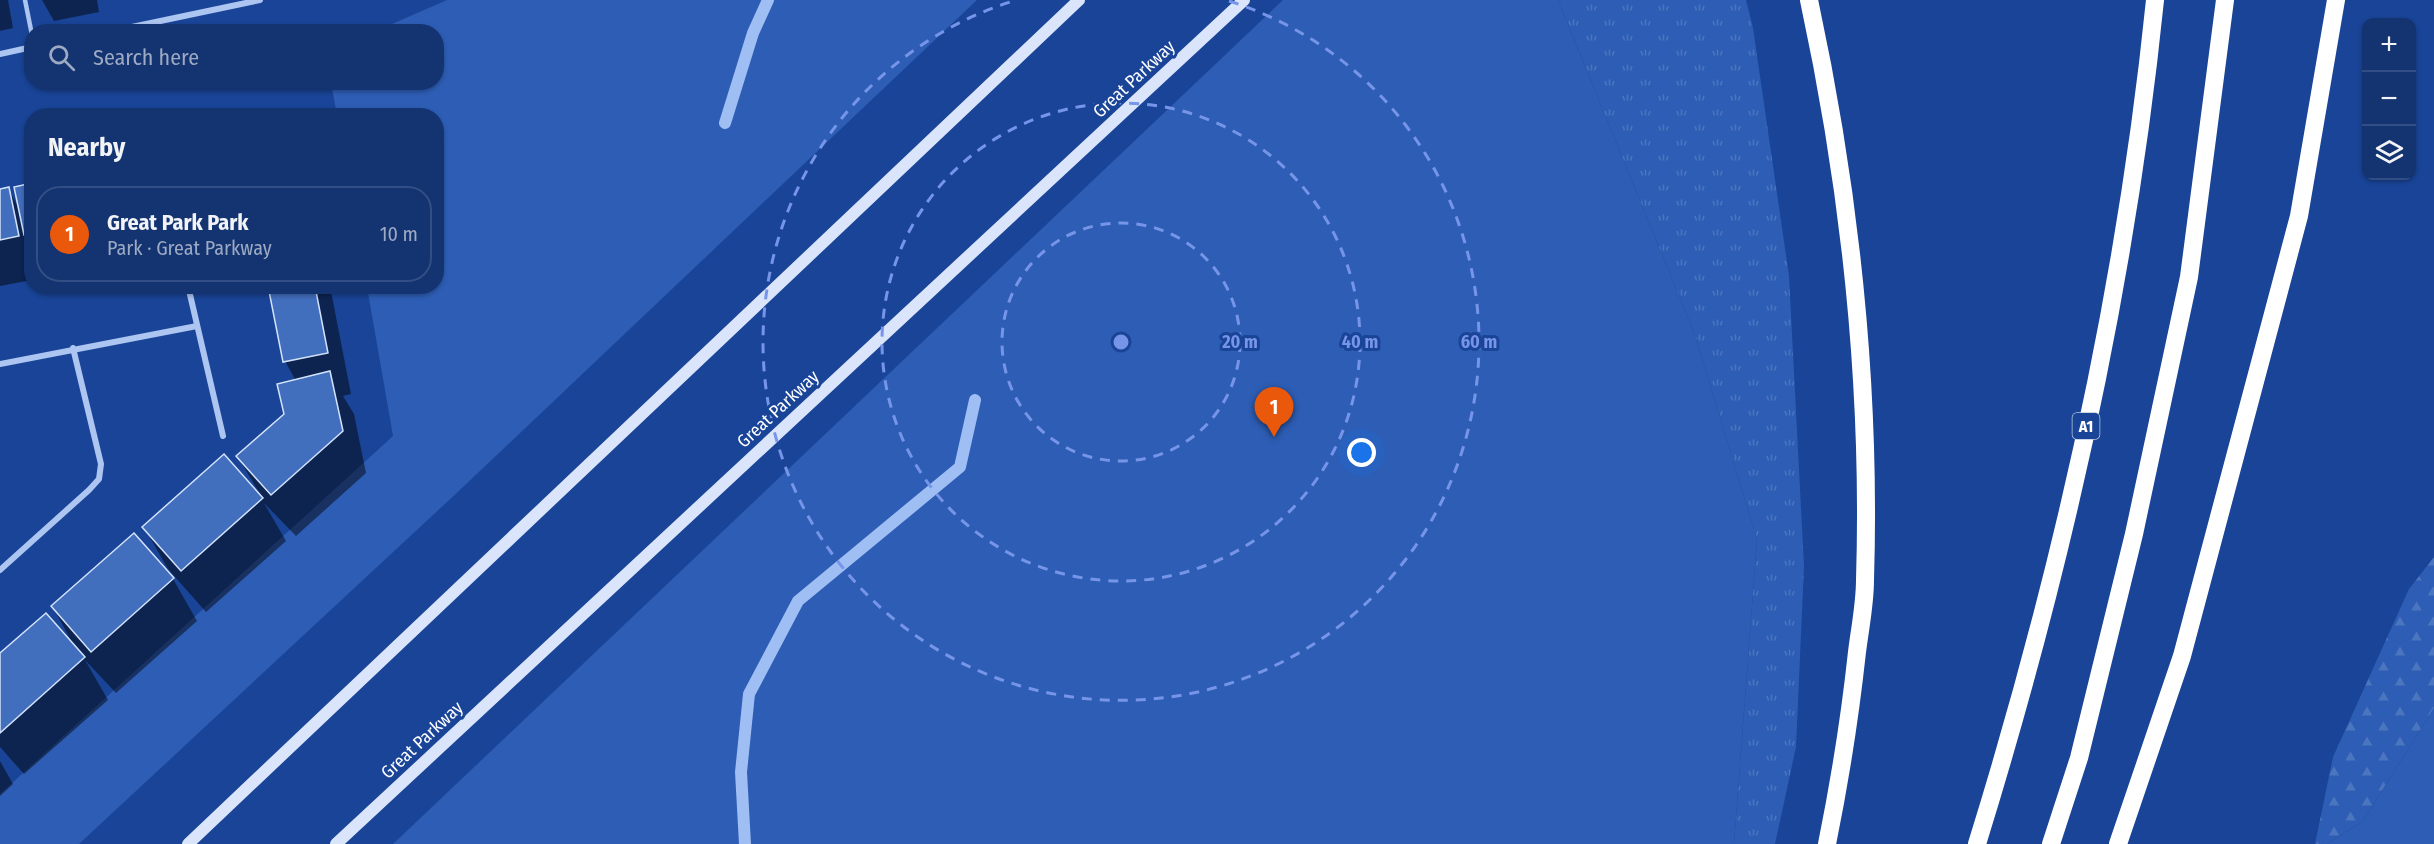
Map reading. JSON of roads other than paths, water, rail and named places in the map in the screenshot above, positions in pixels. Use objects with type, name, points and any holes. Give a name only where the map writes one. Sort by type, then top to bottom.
[{"type":"highway","points":[[1809,0],[1838,159],[1858,311],[1864,442],[1865,582],[1846,745],[1827,844]]},
{"type":"highway","name":"A1","points":[[1977,844],[2012,734],[2068,515],[2119,265],[2155,0]]},
{"type":"highway","points":[[2051,844],[2085,736],[2134,534],[2187,288],[2225,0]]},
{"type":"highway","points":[[2118,844],[2182,656],[2299,216],[2336,0]]},
{"type":"street","points":[[146,24],[260,0]]},
{"type":"street","points":[[188,844],[1079,0]]},
{"type":"street","name":"Great Parkway","points":[[336,844],[1244,0]]},
{"type":"street","points":[[0,54],[24,49]]},
{"type":"street","points":[[190,294],[223,436]]},
{"type":"street","points":[[0,364],[73,348],[197,326]]},
{"type":"street","points":[[0,570],[99,479],[101,464],[98,443],[73,348]]},
{"type":"lane","points":[[25,0],[30,24]]},
{"type":"waterway","points":[[725,123],[753,33],[768,0]]},
{"type":"waterway","points":[[745,844],[741,772],[749,694],[798,601],[960,467],[975,400]]},
{"type":"place","name":"Great Park Park","points":[[1274,437]]}]
